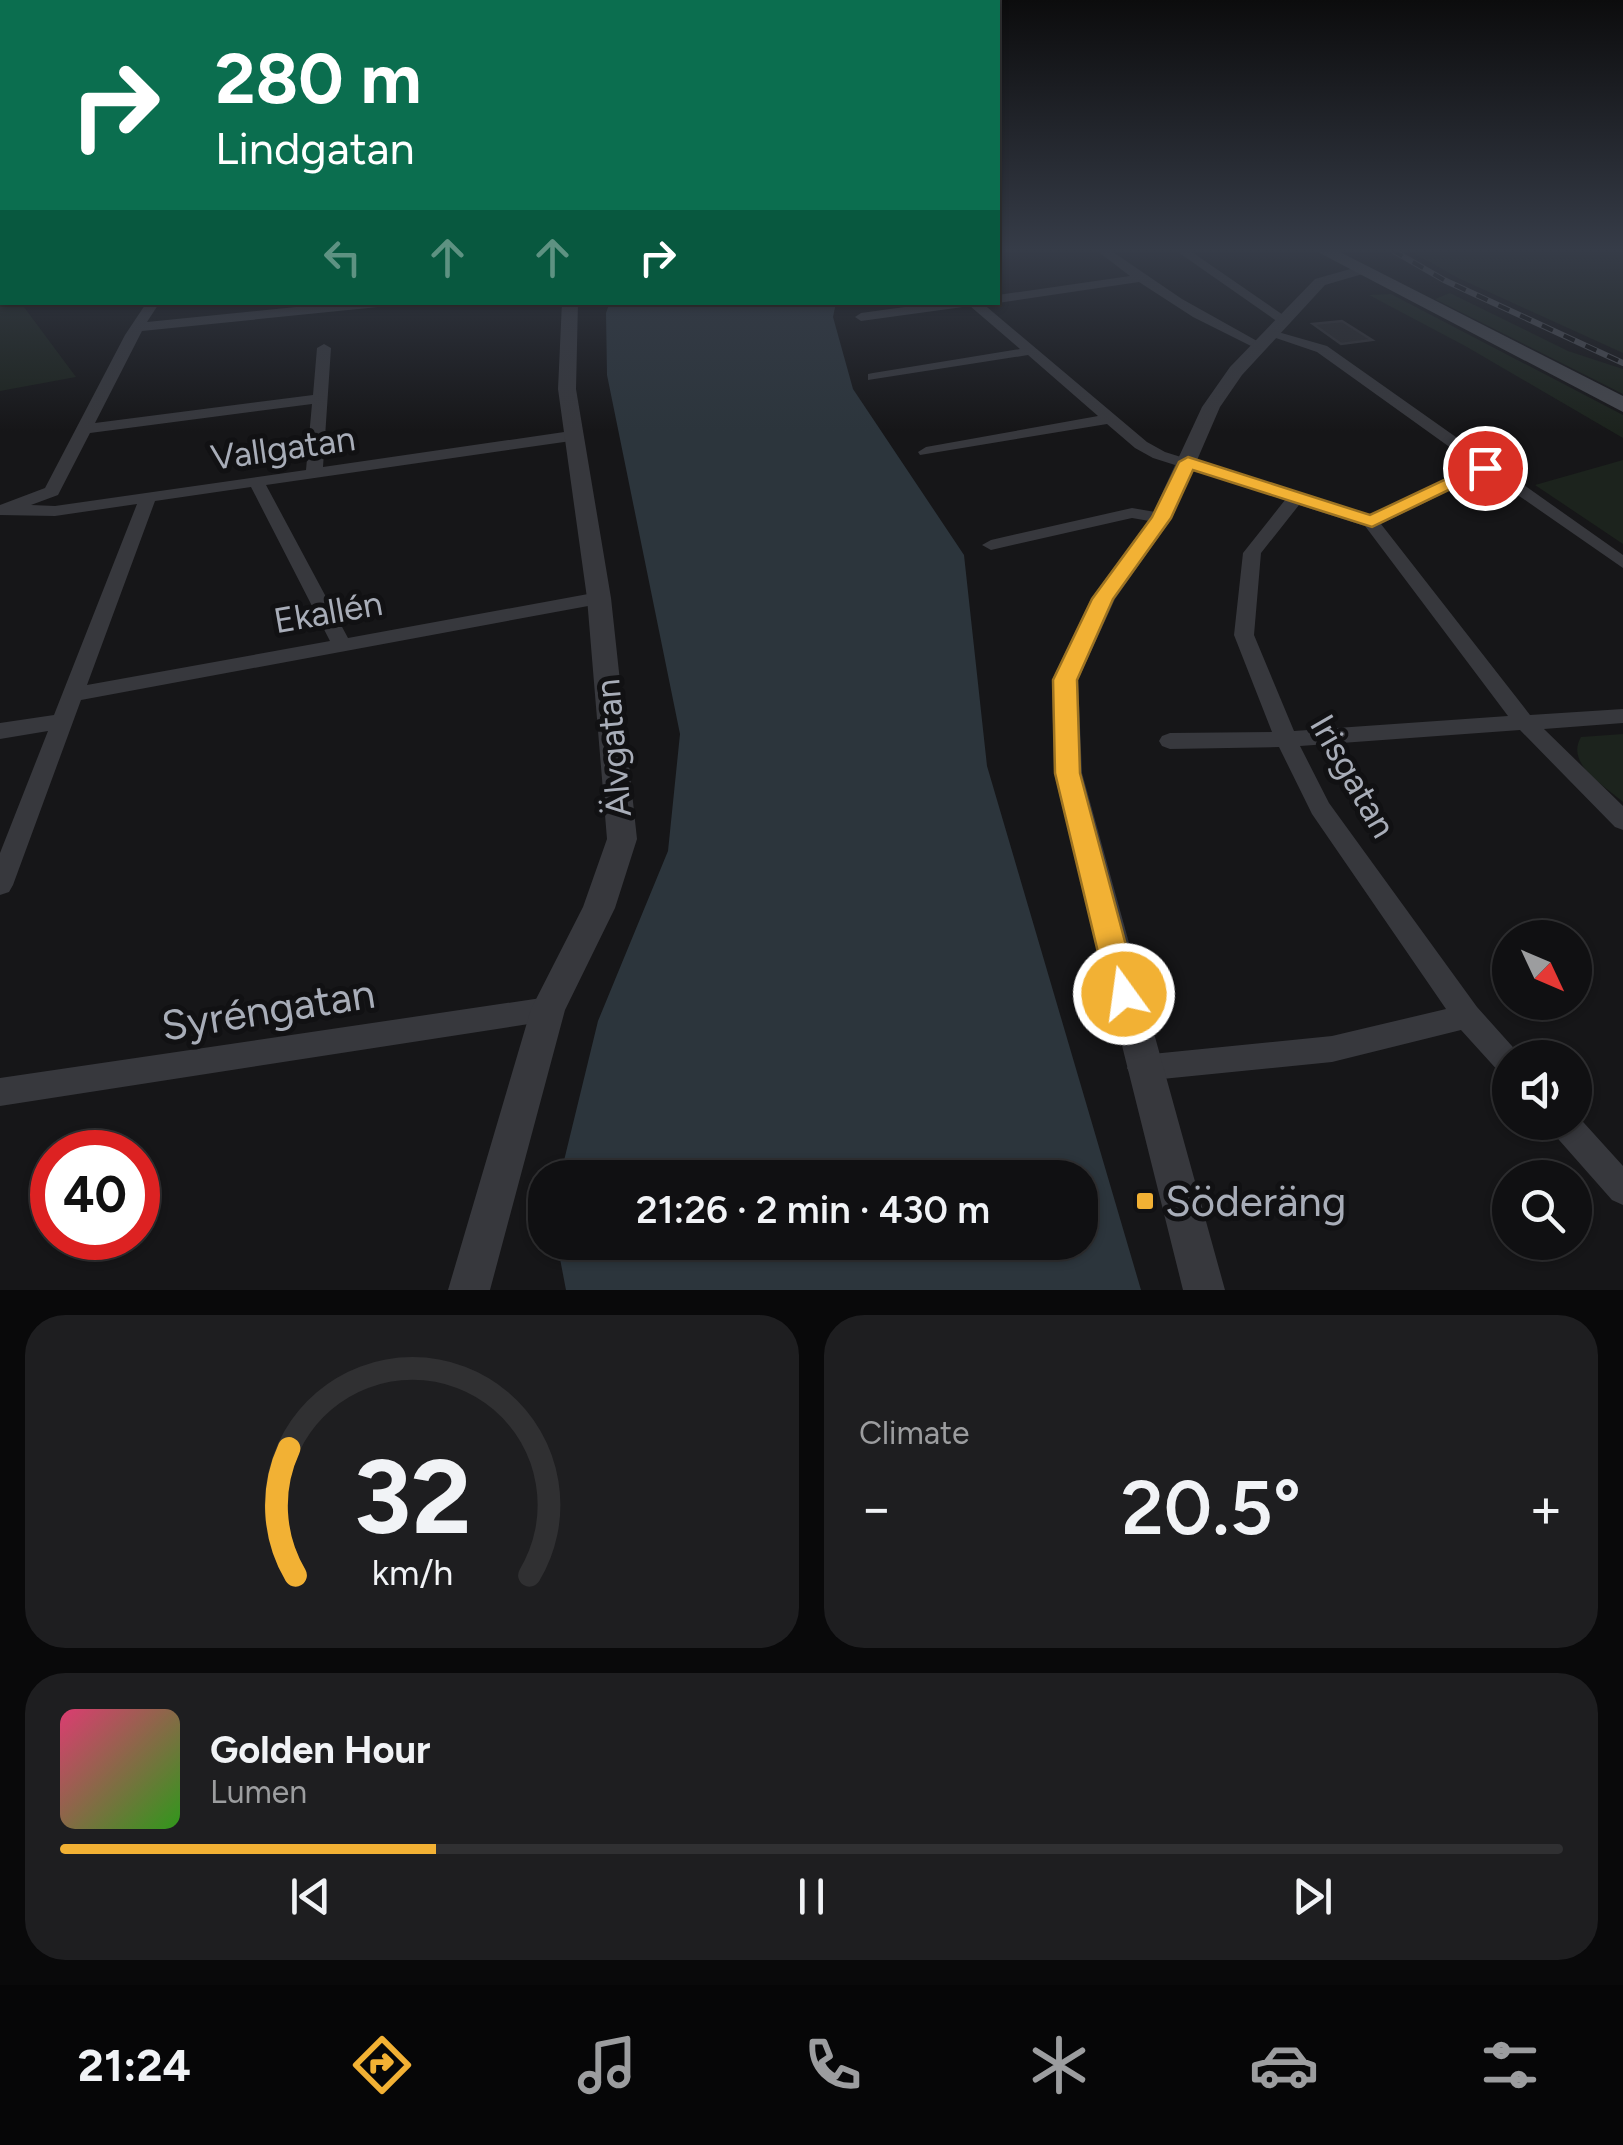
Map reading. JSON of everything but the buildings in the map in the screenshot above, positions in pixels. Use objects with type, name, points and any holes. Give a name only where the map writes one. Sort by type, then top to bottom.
[{"type":"main road","points":[[1438,310],[1623,405]]},
{"type":"street","points":[[1,510],[52,491],[111,374],[149,310]]},
{"type":"street","points":[[138,327],[285,310]]},
{"type":"street","name":"Älvgatan","points":[[469,1290],[548,1009],[599,908],[622,839],[599,598],[566,389],[570,310]]},
{"type":"street","points":[[862,317],[912,310]]},
{"type":"street","points":[[983,310],[1142,445],[1372,522],[1523,721],[1623,821]]},
{"type":"street","points":[[1189,310],[1210,323],[1271,333],[1322,350],[1623,562]]},
{"type":"street","points":[[1246,310],[1271,333]]},
{"type":"street","points":[[1204,1290],[1142,1068],[1068,773],[1065,680],[1103,599],[1161,518],[1211,407],[1293,310]]},
{"type":"street","points":[[314,474],[324,348]]},
{"type":"street","points":[[874,377],[1030,351]]},
{"type":"street","points":[[82,430],[319,399]]},
{"type":"street","points":[[926,452],[1108,419]]},
{"type":"street","name":"Vallgatan","points":[[1,510],[55,512],[572,436]]},
{"type":"street","points":[[1372,522],[1485,468]]},
{"type":"street","points":[[258,483],[340,642]]},
{"type":"street","points":[[0,885],[148,498]]},
{"type":"street","name":"Irisgatan","points":[[1295,498],[1252,553],[1244,634],[1286,739],[1320,808],[1467,1016],[1492,1044]]},
{"type":"street","points":[[991,545],[1132,513],[1161,518]]},
{"type":"street","name":"Ekallén","points":[[70,694],[599,598]]},
{"type":"street","points":[[1170,741],[1286,739],[1623,716]]},
{"type":"street","points":[[0,730],[60,722]]},
{"type":"street","name":"Syréngatan","points":[[0,1092],[548,1009]]},
{"type":"street","points":[[1142,1068],[1332,1049],[1467,1016]]},
{"type":"street","points":[[1579,1140],[1623,1189]]},
{"type":"shaded area","points":[[0,310],[26,310],[76,377],[0,391]]},
{"type":"shaded area","points":[[607,310],[834,310],[853,389],[964,555],[987,766],[1141,1290],[566,1290],[560,1260],[1098,1260],[1098,1160],[564,1160],[598,1021],[668,851],[680,734],[607,375]]},
{"type":"shaded area","points":[[1398,310],[1422,310],[1623,415],[1623,438]]},
{"type":"shaded area","points":[[1457,310],[1485,310],[1568,351],[1623,369],[1623,394]]},
{"type":"shaded area","points":[[1529,310],[1623,310],[1623,353]]},
{"type":"shaded area","points":[[1623,460],[1623,544],[1535,485]]},
{"type":"shaded area","points":[[1623,734],[1623,802],[1582,765],[1577,747],[1581,737]]},
{"type":"railway","points":[[1509,310],[1623,363]]},
{"type":"place","name":"Söderäng","points":[[1145,1201]]},
{"type":"route","points":[[1124,994],[1068,773],[1065,680],[1103,599],[1161,518],[1188,462],[1372,522],[1485,468]]}]
